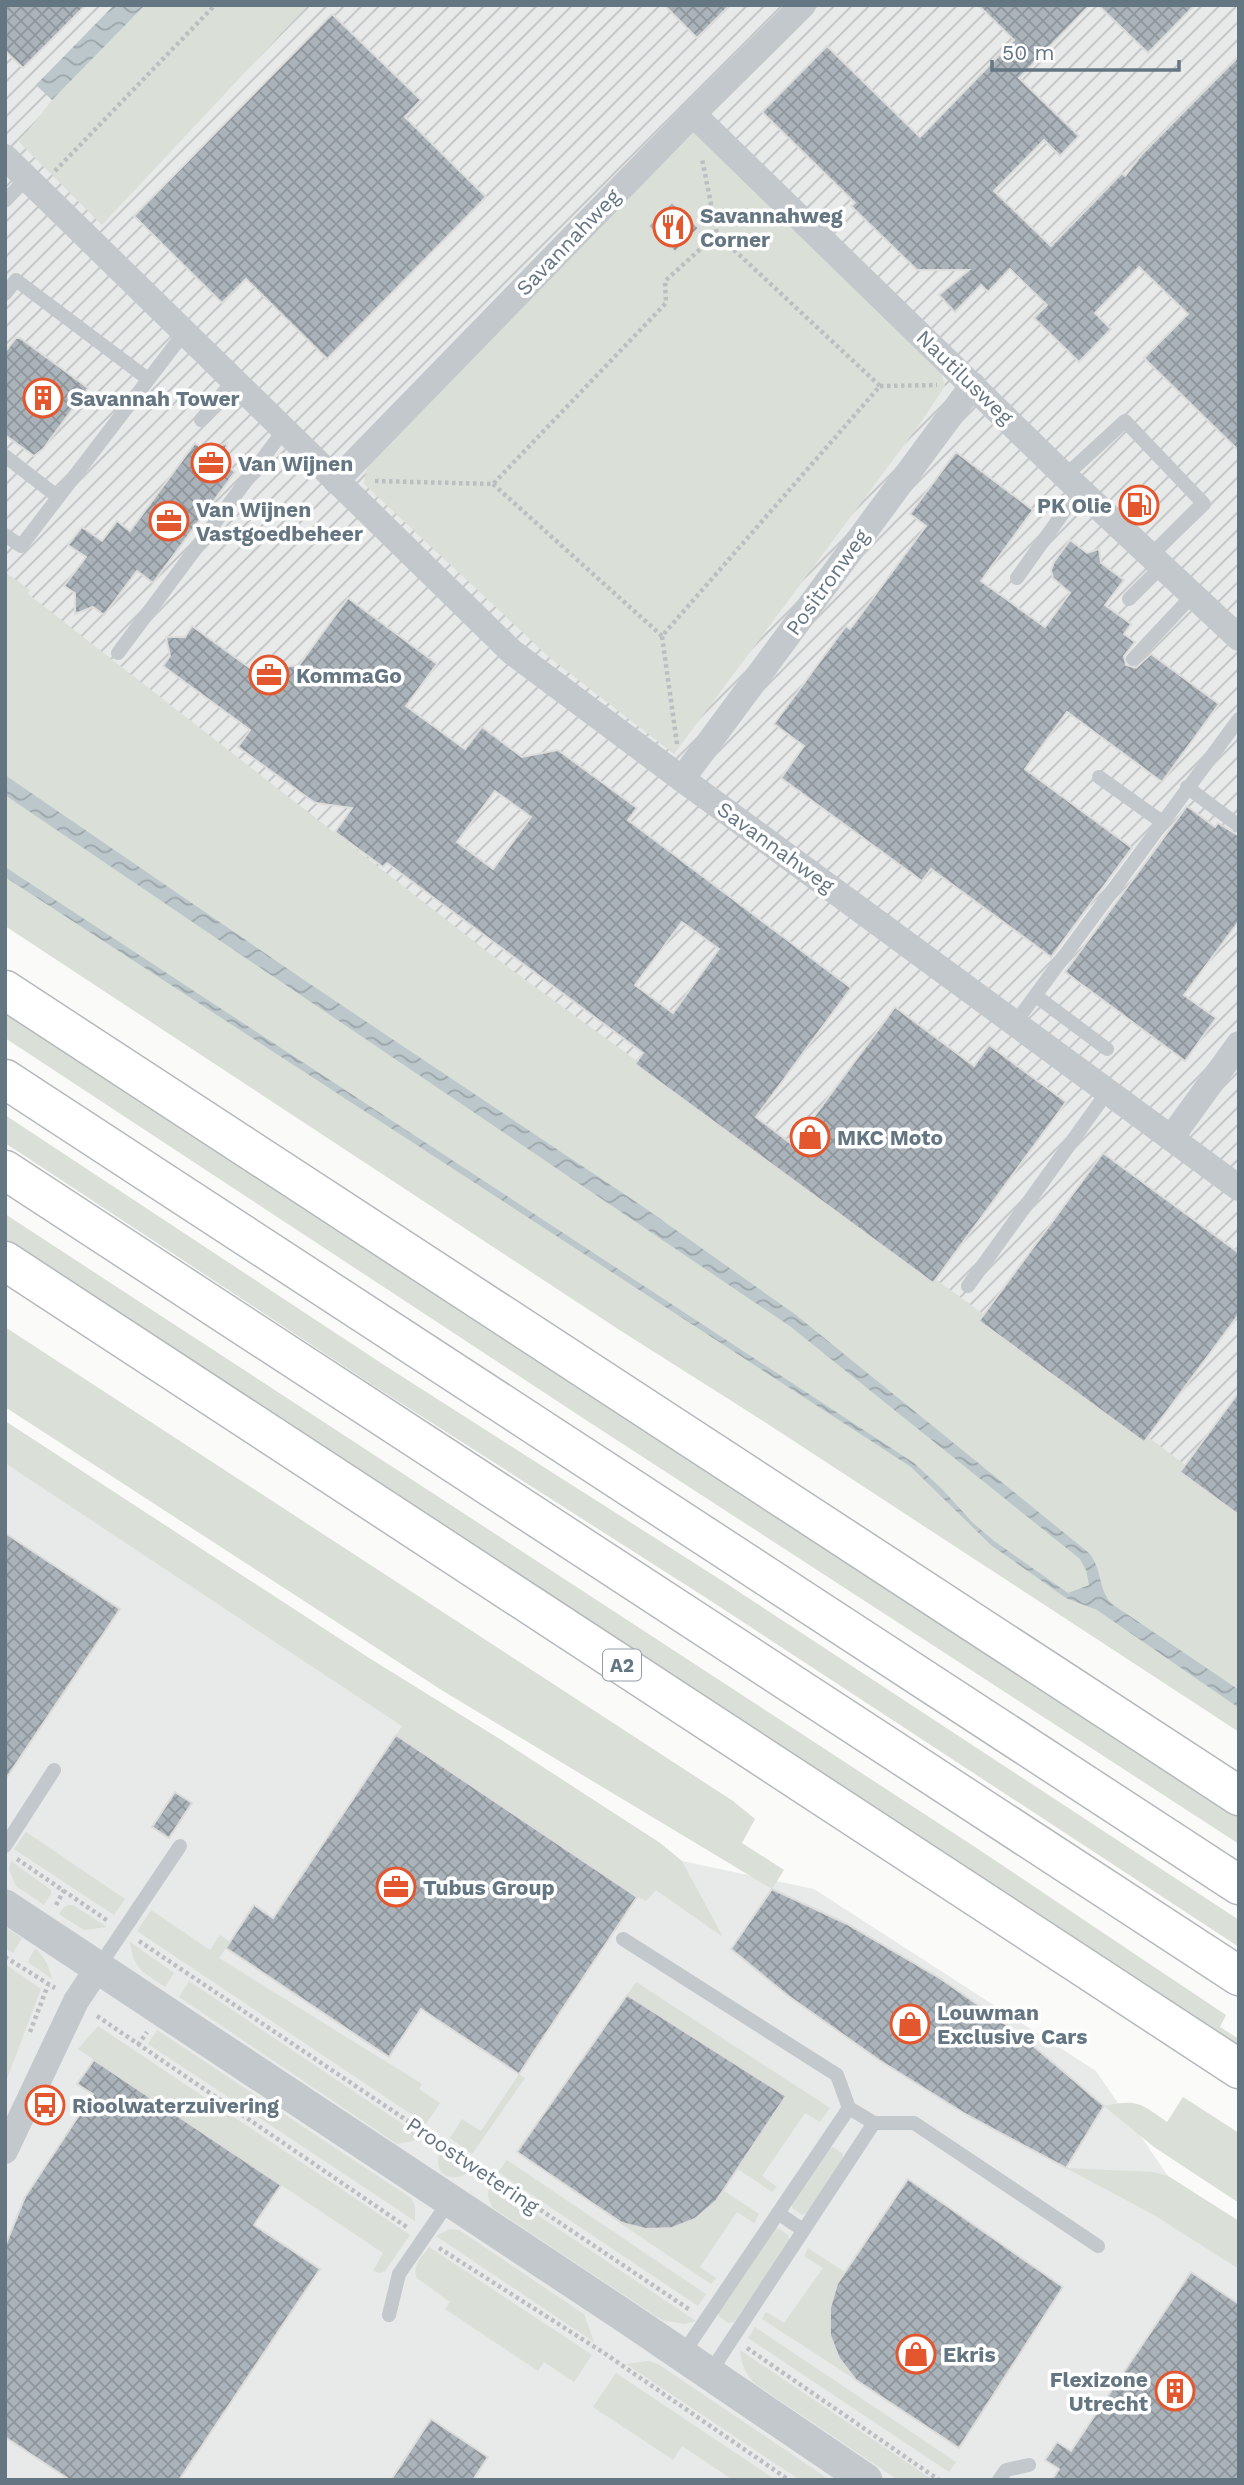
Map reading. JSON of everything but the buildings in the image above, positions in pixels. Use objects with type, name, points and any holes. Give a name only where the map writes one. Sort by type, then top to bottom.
[{"type":"highway","points":[[5,989],[1239,1796]]},
{"type":"highway","points":[[5,1079],[1239,1885]]},
{"type":"highway","points":[[5,1170],[1239,1976]]},
{"type":"highway","name":"A2","points":[[5,1261],[1239,2068]]},
{"type":"street","name":"Savannahweg","points":[[336,481],[693,114],[803,5]]},
{"type":"street","name":"Nautilusweg","points":[[693,114],[1073,482],[1239,638]]},
{"type":"street","name":"Savannahweg","points":[[5,157],[512,652],[1239,1188]]},
{"type":"street","name":"Positronweg","points":[[682,779],[973,384]]},
{"type":"street","points":[[1171,1138],[1239,1044]]},
{"type":"street","name":"Proostwetering","points":[[5,1906],[450,2200],[866,2480]]},
{"type":"street","points":[[5,2151],[76,2001],[99,1968]]},
{"type":"lane","points":[[5,201],[32,184]]},
{"type":"lane","points":[[5,294],[16,280],[148,379]]},
{"type":"lane","points":[[5,535],[21,546],[184,333]]},
{"type":"lane","points":[[201,420],[233,380]]},
{"type":"lane","points":[[1017,578],[1073,482],[1125,421],[1204,505],[1129,599]]},
{"type":"lane","points":[[118,653],[284,430]]},
{"type":"lane","points":[[5,456],[58,496]]},
{"type":"lane","points":[[1133,659],[1193,595]]},
{"type":"lane","points":[[1015,1023],[1239,719]]},
{"type":"lane","points":[[1099,777],[1162,822]]},
{"type":"lane","points":[[1187,787],[1239,826]]},
{"type":"lane","points":[[1036,996],[1107,1049]]},
{"type":"lane","points":[[968,1286],[1108,1091]]},
{"type":"lane","points":[[5,1846],[54,1770]]},
{"type":"lane","points":[[99,1968],[180,1846]]},
{"type":"lane","points":[[623,1939],[837,2076],[849,2108],[874,2123],[914,2123],[1098,2246]]},
{"type":"lane","points":[[682,2355],[849,2108]]},
{"type":"lane","points":[[709,2374],[874,2123]]},
{"type":"lane","points":[[389,2315],[399,2274],[450,2200]]},
{"type":"lane","points":[[778,2213],[803,2231]]},
{"type":"lane","points":[[999,2480],[1006,2470],[1029,2465]]},
{"type":"path","points":[[32,184],[215,5]]},
{"type":"path","points":[[693,114],[717,234],[880,386],[973,384]]},
{"type":"path","points":[[493,484],[666,303],[665,281],[717,234]]},
{"type":"path","points":[[662,636],[880,386]]},
{"type":"path","points":[[336,481],[493,484],[662,636],[682,779]]},
{"type":"path","name":"Proostwetering","points":[[15,1858],[706,2320]]},
{"type":"path","points":[[5,1957],[76,2001],[423,2238],[604,2353],[789,2480]]},
{"type":"path","points":[[733,2338],[940,2480]]},
{"type":"shaded area","points":[[5,5],[1239,5],[1239,1594],[5,765]]},
{"type":"shaded area","points":[[145,5],[308,5],[102,225],[19,142],[52,100]]},
{"type":"shaded area","points":[[693,130],[941,373],[945,386],[919,425],[674,754],[550,658],[364,484],[368,463]]},
{"type":"shaded area","points":[[5,572],[30,590],[28,594],[489,953],[986,1316],[1239,1505],[1239,1732],[618,1329],[5,926]]},
{"type":"shaded area","points":[[5,1011],[1239,1816],[1239,1844],[589,1422],[5,1038]]},
{"type":"shaded area","points":[[5,1115],[384,1365],[724,1582],[1239,1920],[1239,1947],[711,1601],[371,1384],[5,1143]]},
{"type":"shaded area","points":[[5,1214],[978,1849],[1226,2015],[1220,2027],[1239,2039],[1239,2050],[5,1243]]},
{"type":"shaded area","points":[[5,1327],[733,1801],[755,1819],[742,1843],[784,1870],[772,1889],[443,1691],[5,1407]]},
{"type":"shaded area","points":[[5,1421],[660,1843],[682,1861],[814,1889],[1096,2071],[1168,2176],[1239,2222],[1239,2480],[5,2480]]},
{"type":"shaded area","points":[[5,1421],[660,1843],[682,1861],[723,1937],[656,1890],[646,1901],[637,1897],[396,1735],[402,1726],[5,1463]]},
{"type":"shaded area","points":[[26,1832],[125,1899],[114,1915],[14,1849]]},
{"type":"shaded area","points":[[11,1861],[51,1890],[44,1905],[16,1886],[9,1870]]},
{"type":"shaded area","points":[[69,1905],[107,1927],[84,1930],[59,1914]]},
{"type":"shaded area","points":[[151,1910],[210,1950],[220,1935],[230,1942],[219,1958],[422,2084],[419,2089],[440,2103],[426,2124],[137,1931]]},
{"type":"shaded area","points":[[5,1927],[22,1938],[13,1953],[5,1948]]},
{"type":"shaded area","points":[[130,1942],[174,1973],[165,1987],[137,1965]]},
{"type":"shaded area","points":[[35,1948],[46,1962],[52,1979],[28,1962]]},
{"type":"shaded area","points":[[5,1964],[41,1989],[5,2084]]},
{"type":"shaded area","points":[[189,1981],[419,2135],[413,2141],[397,2144],[179,1997]]},
{"type":"shaded area","points":[[636,1982],[830,2108],[820,2122],[805,2113],[762,2176],[777,2187],[772,2192],[738,2169],[785,2096],[627,1995]]},
{"type":"shaded area","points":[[98,2026],[410,2235],[385,2271],[373,2271],[383,2253],[78,2049]]},
{"type":"shaded area","points":[[157,2030],[411,2198],[415,2206],[415,2221],[148,2044]]},
{"type":"shaded area","points":[[519,2074],[525,2078],[472,2154],[450,2138],[462,2119],[481,2131]]},
{"type":"shaded area","points":[[1183,2097],[1239,2133],[1239,2203],[1154,2147],[1104,2106],[1138,2104],[1167,2122]]},
{"type":"shaded area","points":[[833,2147],[843,2154],[843,2161],[808,2213],[802,2215],[792,2208],[792,2202],[827,2150]]},
{"type":"shaded area","points":[[441,2150],[470,2171],[456,2177],[445,2175],[438,2165]]},
{"type":"shaded area","points":[[507,2160],[706,2294],[698,2306],[498,2172]]},
{"type":"shaded area","points":[[1066,2168],[1153,2172],[1168,2176],[1239,2221],[1239,2269],[1154,2215]]},
{"type":"shaded area","points":[[491,2184],[696,2321],[685,2324],[662,2320],[493,2208],[488,2196]]},
{"type":"shaded area","points":[[724,2191],[759,2214],[754,2223],[737,2212],[700,2267],[716,2278],[711,2284],[608,2215],[640,2228],[671,2228],[699,2216]]},
{"type":"shaded area","points":[[778,2228],[788,2235],[789,2241],[734,2322],[728,2323],[719,2316],[719,2310],[773,2230]]},
{"type":"shaded area","points":[[450,2229],[459,2230],[584,2314],[594,2342],[436,2236]]},
{"type":"shaded area","points":[[429,2247],[592,2355],[574,2382],[544,2362],[538,2371],[445,2309],[450,2302],[417,2278],[415,2270],[418,2262]]},
{"type":"shaded area","points":[[808,2248],[845,2272],[833,2300],[830,2328],[838,2355],[856,2380],[762,2319],[766,2312],[784,2323],[823,2268],[804,2256]]},
{"type":"shaded area","points":[[755,2327],[956,2462],[949,2472],[748,2338]]},
{"type":"shaded area","points":[[740,2350],[933,2480],[898,2480],[754,2383],[744,2368]]},
{"type":"shaded area","points":[[648,2361],[658,2364],[830,2480],[800,2480],[626,2364]]},
{"type":"shaded area","points":[[616,2373],[776,2480],[733,2480],[682,2446],[673,2460],[593,2407]]},
{"type":"water","points":[[114,5],[145,5],[52,100],[36,85]]},
{"type":"water","points":[[5,775],[304,980],[642,1206],[796,1315],[1089,1553],[1104,1592],[1112,1604],[1239,1690],[1239,1708],[1097,1610],[1066,1598],[991,1545],[911,1467],[5,877],[5,867],[914,1463],[994,1541],[1068,1593],[1089,1585],[1080,1559],[791,1327],[5,795]]},
{"type":"place","name":"Savannahweg Corner","points":[[673,227]]},
{"type":"place","name":"Savannah Tower","points":[[43,398]]},
{"type":"place","name":"Van Wijnen","points":[[211,463]]},
{"type":"place","name":"PK Olie","points":[[1139,505]]},
{"type":"place","name":"Van Wijnen Vastgoedbeheer","points":[[169,521]]},
{"type":"place","name":"KommaGo","points":[[269,675]]},
{"type":"place","name":"MKC Moto","points":[[810,1137]]},
{"type":"place","name":"Tubus Group","points":[[396,1887]]},
{"type":"place","name":"Louwman Exclusive Cars","points":[[910,2024]]},
{"type":"place","name":"Rioolwaterzuivering","points":[[45,2105]]},
{"type":"place","name":"Ekris","points":[[916,2354]]},
{"type":"place","name":"Flexizone Utrecht","points":[[1175,2391]]}]
